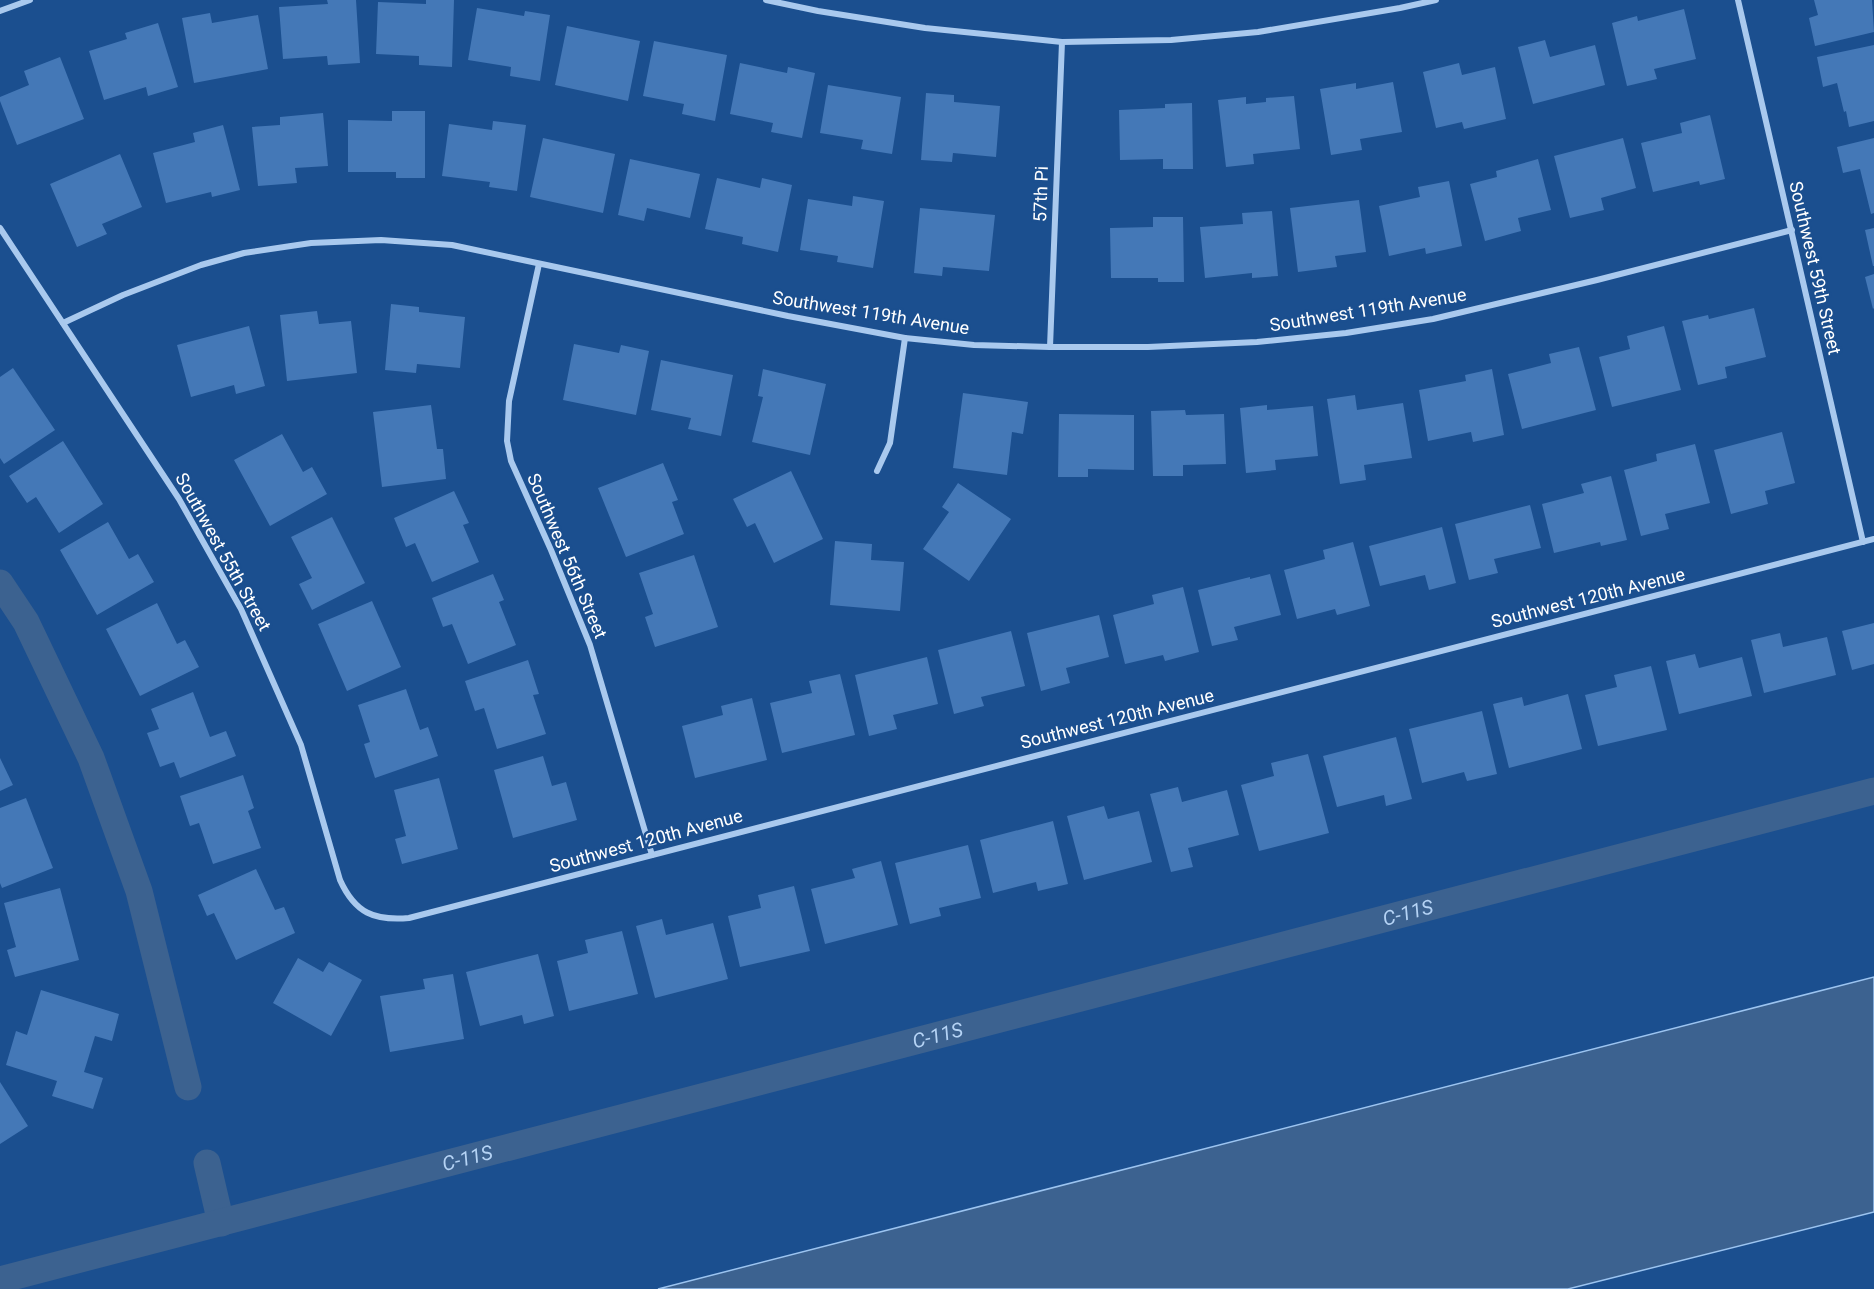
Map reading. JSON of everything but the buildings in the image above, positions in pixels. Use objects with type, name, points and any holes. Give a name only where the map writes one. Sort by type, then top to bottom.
[{"type":"street","points":[[0,11],[30,0]]},
{"type":"street","points":[[766,0],[818,11],[925,28],[1062,42],[1171,40],[1257,32],[1436,0]]},
{"type":"street","name":"Southwest 59th Street","points":[[1738,0],[1863,542]]},
{"type":"street","name":"57th Pi","points":[[1050,347],[1062,42]]},
{"type":"street","name":"Southwest 55th Street","points":[[0,228],[179,499],[241,609],[301,745],[340,880],[347,894],[367,914]]},
{"type":"street","name":"Southwest 119th Avenue","points":[[63,323],[123,295],[201,265],[244,253],[311,243],[381,240],[452,245],[788,316],[905,338],[974,345],[1050,347],[1148,347],[1257,342],[1346,333],[1433,319],[1792,230]]},
{"type":"street","name":"Southwest 56th Street","points":[[539,264],[509,401],[507,441],[511,461],[563,577],[590,645],[652,855]]},
{"type":"street","points":[[878,471],[890,443],[905,338]]},
{"type":"street","name":"Southwest 120th Avenue","points":[[367,914],[379,918],[409,918],[1874,539]]},
{"type":"water","points":[[1874,977],[1874,1212],[1568,1289],[658,1289]]},
{"type":"waterway","points":[[0,583],[26,622],[91,758],[139,891],[188,1087]]},
{"type":"waterway","name":"C-11S","points":[[0,1280],[1874,791]]},
{"type":"waterway","points":[[207,1163],[221,1223]]}]
